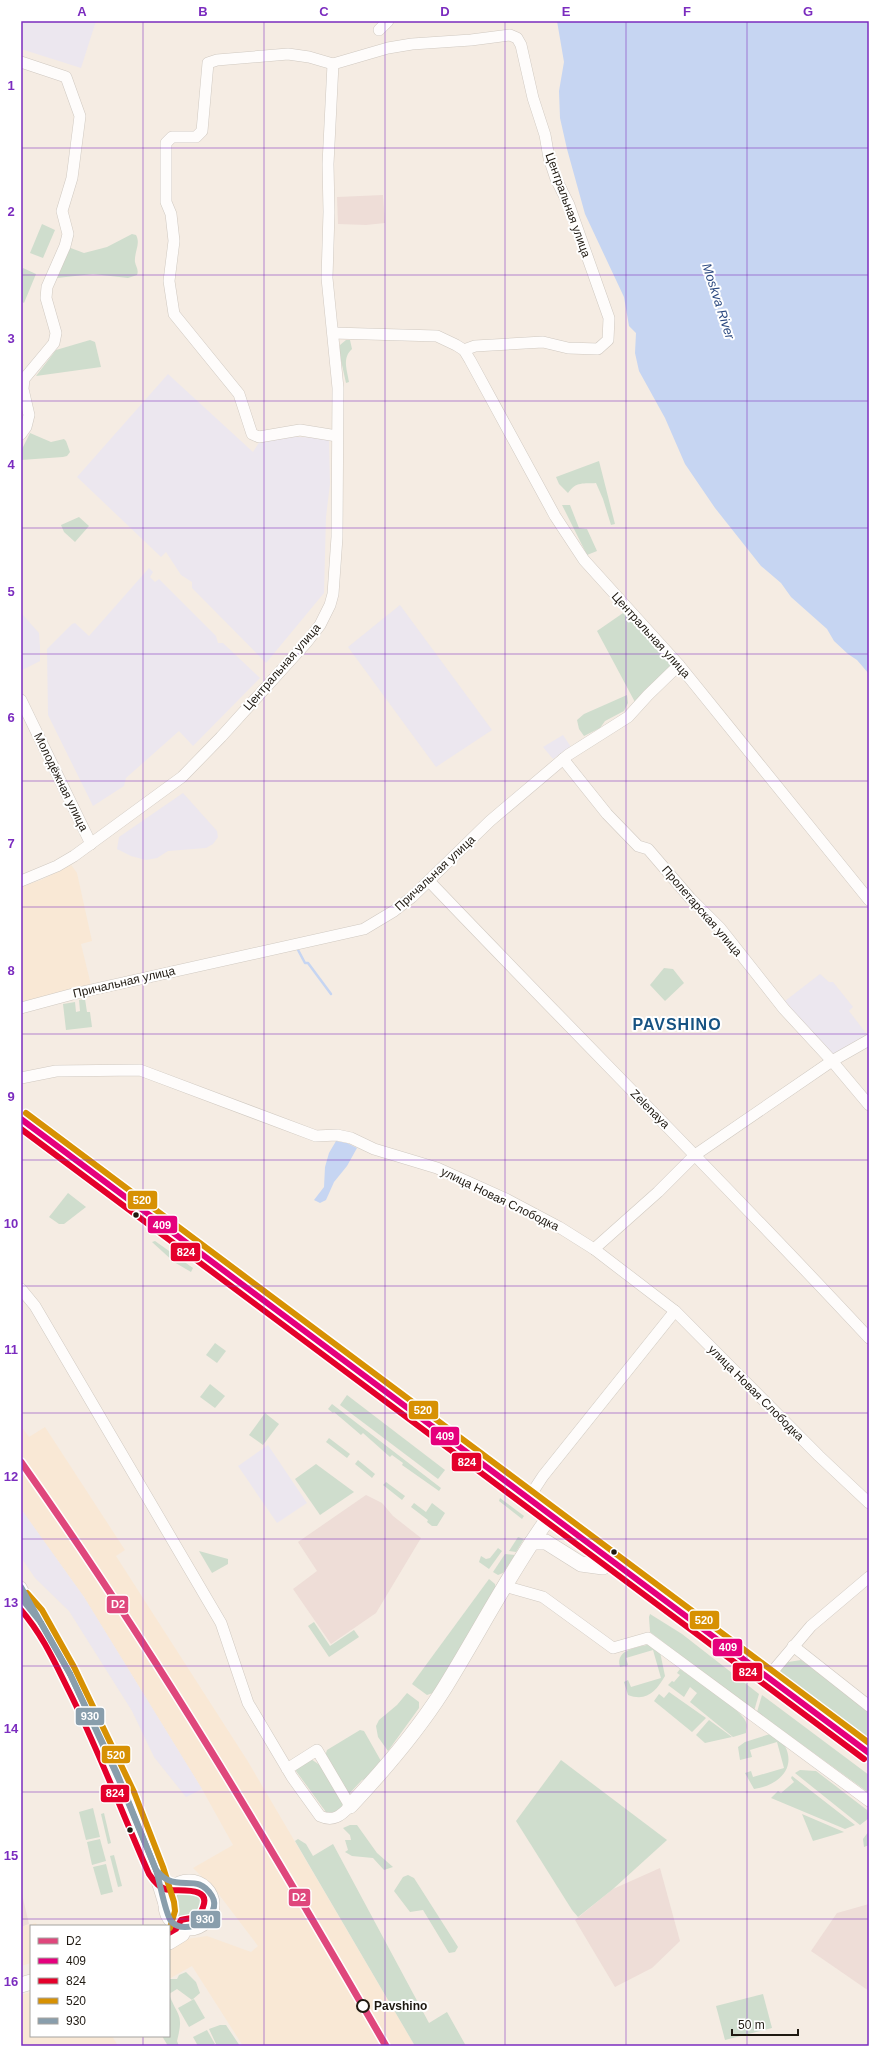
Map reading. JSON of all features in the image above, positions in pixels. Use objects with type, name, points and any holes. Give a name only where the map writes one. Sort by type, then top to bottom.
[{"type":"main road","points":[[21,1119],[528,1499],[548,1520],[603,1567],[763,1681],[869,1753]]},
{"type":"main road","points":[[21,1134],[548,1520],[763,1681],[869,1766]]},
{"type":"street","points":[[379,30],[388,21]]},
{"type":"street","name":"Центральная улица","points":[[333,64],[388,48],[412,44],[471,40],[510,35],[517,38],[521,46],[533,98],[545,135],[549,158],[556,179],[569,205],[609,318],[608,340],[598,349],[568,348],[543,342],[475,346],[464,350]]},
{"type":"street","points":[[333,333],[327,278],[330,212],[328,164],[333,64],[309,57],[288,54],[217,60],[208,63],[202,131],[196,137],[172,137],[166,143],[166,202],[171,214],[174,242],[169,281],[174,314],[239,394],[252,434],[259,437],[300,430],[337,436]]},
{"type":"street","points":[[21,62],[66,77],[80,116],[72,178],[62,211],[68,234],[65,246],[47,287],[46,298],[56,333],[54,343],[24,380],[23,389],[29,415],[26,428],[21,434]]},
{"type":"street","name":"Центральная улица","points":[[21,881],[57,866],[91,844],[182,777],[280,673],[320,625],[333,594],[337,537],[338,388],[333,333],[437,336],[448,340],[464,350],[555,516],[575,548],[584,560],[679,665],[869,900]]},
{"type":"street","name":"Причальная улица","points":[[21,1008],[80,992],[364,929],[394,911],[429,881],[490,822],[563,759],[628,717],[679,665]]},
{"type":"street","name":"Молодёжная улица","points":[[21,700],[91,844]]},
{"type":"street","name":"Пролетарская улица","points":[[563,759],[607,814],[638,846],[648,848],[690,898],[720,928],[784,1009],[832,1061],[869,1105]]},
{"type":"street","name":"Zelenaya","points":[[429,881],[590,1049],[695,1155],[869,1338]]},
{"type":"street","points":[[594,1249],[658,1192],[695,1155],[832,1061],[869,1040]]},
{"type":"street","name":"улица Новая Слободка","points":[[21,1078],[56,1071],[140,1070],[316,1136],[337,1135],[351,1138],[374,1149],[437,1168],[508,1200],[558,1227],[594,1249],[675,1312],[819,1456],[869,1503]]},
{"type":"street","points":[[21,1289],[35,1306],[221,1623],[248,1704],[287,1769],[313,1809],[320,1816],[334,1819],[350,1806],[391,1762],[433,1705],[477,1635],[504,1586],[548,1520]]},
{"type":"street","points":[[528,1499],[543,1476],[675,1312]]},
{"type":"street","points":[[532,1542],[546,1542],[581,1564],[603,1567]]},
{"type":"street","points":[[763,1681],[811,1626],[869,1577]]},
{"type":"street","points":[[504,1586],[542,1597],[613,1648],[648,1638],[869,1801]]},
{"type":"street","points":[[21,1587],[68,1671],[117,1774],[156,1870],[166,1907],[175,1923],[185,1928],[203,1924],[210,1915],[213,1904],[210,1894],[202,1885],[192,1882],[168,1882],[156,1870]]},
{"type":"street","points":[[21,1598],[35,1614]]},
{"type":"street","points":[[793,1646],[869,1706]]},
{"type":"street","points":[[287,1769],[318,1750],[350,1806]]},
{"type":"street","points":[[162,1925],[172,1889],[181,1883]]},
{"type":"street","points":[[170,1941],[182,1934],[185,1928]]},
{"type":"shaded area","points":[[21,21],[96,21],[81,68],[21,49]]},
{"type":"shaded area","points":[[383,195],[385,223],[366,225],[338,224],[337,197]]},
{"type":"shaded area","points":[[168,374],[253,452],[262,438],[329,438],[330,484],[326,517],[324,593],[266,663],[192,588],[192,582],[181,575],[166,552],[161,557],[77,477]]},
{"type":"shaded area","points":[[149,568],[153,572],[150,577],[155,582],[159,579],[216,636],[218,643],[223,643],[260,678],[193,746],[179,731],[126,778],[124,786],[93,806],[48,715],[47,649],[72,624],[75,623],[89,636]]},
{"type":"shaded area","points":[[400,605],[492,730],[436,767],[348,647]]},
{"type":"shaded area","points":[[21,613],[39,633],[40,647],[40,661],[22,670]]},
{"type":"shaded area","points":[[563,735],[571,747],[553,759],[543,747]]},
{"type":"shaded area","points":[[183,793],[217,831],[218,837],[213,844],[206,848],[168,851],[157,858],[146,860],[131,856],[117,849],[119,837]]},
{"type":"shaded area","points":[[71,865],[77,873],[92,941],[81,944],[91,985],[21,1003],[21,887],[41,880]]},
{"type":"shaded area","points":[[820,974],[829,982],[833,982],[853,1007],[849,1011],[869,1037],[831,1057],[785,1001]]},
{"type":"shaded area","points":[[21,1426],[29,1437],[45,1427],[125,1550],[116,1556],[247,1760],[415,2046],[243,2046],[192,1966],[170,1978],[170,1947],[187,1939],[207,1936],[251,1952],[258,1946],[217,1892],[193,1868],[233,1845],[202,1789],[84,1597],[21,1509]]},
{"type":"shaded area","points":[[268,1445],[307,1503],[277,1523],[238,1466]]},
{"type":"shaded area","points":[[366,1495],[382,1503],[393,1516],[421,1538],[376,1613],[331,1644],[293,1589],[317,1571],[298,1542]]},
{"type":"shaded area","points":[[21,1509],[84,1597],[202,1789],[186,1797],[154,1757],[132,1711],[69,1611],[35,1578],[21,1557]]},
{"type":"shaded area","points":[[660,1868],[680,1941],[652,1968],[615,1987],[575,1920],[613,1889]]},
{"type":"shaded area","points":[[21,1890],[29,1924],[21,1927]]},
{"type":"shaded area","points":[[869,1904],[869,1991],[811,1951],[837,1913]]},
{"type":"shaded area","points":[[36,1923],[37,1925],[30,1925],[30,1963],[21,1966],[21,1927]]},
{"type":"shaded area","points":[[30,1992],[30,2037],[113,2037],[118,2046],[21,2046],[21,1995]]},
{"type":"green space","points":[[42,224],[55,230],[43,258],[30,253]]},
{"type":"green space","points":[[132,234],[136,235],[138,242],[135,258],[138,270],[137,275],[128,278],[93,274],[57,278],[68,247],[84,253],[107,247]]},
{"type":"green space","points":[[23,268],[36,274],[24,303],[21,301],[21,273]]},
{"type":"green space","points":[[90,340],[95,342],[101,367],[36,376],[56,350]]},
{"type":"green space","points":[[346,340],[350,340],[352,349],[346,360],[349,382],[346,383],[340,356],[340,345]]},
{"type":"green space","points":[[30,433],[51,442],[64,439],[70,452],[67,456],[63,457],[21,460],[21,451]]},
{"type":"green space","points":[[599,461],[615,524],[611,525],[603,499],[596,483],[584,483],[577,485],[568,493],[559,484],[556,477]]},
{"type":"green space","points":[[562,505],[570,505],[579,528],[587,529],[597,551],[587,555]]},
{"type":"green space","points":[[79,517],[89,526],[75,542],[64,532],[61,525]]},
{"type":"green space","points":[[626,611],[671,662],[670,666],[636,704],[597,631]]},
{"type":"green space","points":[[627,695],[628,703],[624,711],[605,721],[600,728],[584,736],[579,729],[577,720],[584,714]]},
{"type":"green space","points":[[664,968],[673,969],[684,983],[665,1001],[650,985]]},
{"type":"green space","points":[[85,999],[87,1012],[90,1012],[92,1027],[66,1030],[63,1004],[75,1002],[76,1012],[80,1011],[79,1000]]},
{"type":"green space","points":[[68,1193],[86,1207],[64,1224],[59,1224],[49,1217]]},
{"type":"green space","points":[[155,1241],[193,1268],[191,1272],[174,1262],[152,1242]]},
{"type":"green space","points":[[215,1343],[226,1351],[217,1363],[206,1355]]},
{"type":"green space","points":[[210,1384],[225,1396],[215,1408],[200,1397]]},
{"type":"green space","points":[[347,1395],[445,1470],[438,1479],[340,1405]]},
{"type":"green space","points":[[332,1404],[441,1488],[439,1491],[402,1465],[403,1463],[392,1455],[390,1457],[363,1433],[361,1435],[334,1412],[333,1413],[328,1409]]},
{"type":"green space","points":[[265,1413],[279,1424],[263,1445],[249,1435]]},
{"type":"green space","points":[[329,1438],[350,1454],[347,1458],[326,1442]]},
{"type":"green space","points":[[358,1460],[375,1474],[372,1478],[355,1464]]},
{"type":"green space","points":[[316,1464],[354,1492],[320,1515],[295,1479]]},
{"type":"green space","points":[[386,1482],[405,1496],[402,1500],[383,1485]]},
{"type":"green space","points":[[500,1498],[524,1516],[522,1519],[499,1501]]},
{"type":"green space","points":[[414,1503],[426,1512],[432,1503],[445,1513],[437,1526],[432,1526],[427,1522],[428,1520],[411,1507]]},
{"type":"green space","points":[[518,1537],[524,1539],[516,1552],[509,1551]]},
{"type":"green space","points":[[498,1548],[502,1551],[489,1569],[479,1562],[481,1556],[486,1559],[490,1558]]},
{"type":"green space","points":[[199,1551],[228,1559],[228,1564],[212,1573]]},
{"type":"green space","points":[[505,1554],[515,1555],[503,1573],[498,1575],[493,1572]]},
{"type":"green space","points":[[489,1579],[495,1584],[496,1589],[433,1693],[427,1695],[412,1684]]},
{"type":"green space","points":[[650,1614],[682,1634],[759,1694],[754,1711],[650,1632]]},
{"type":"green space","points":[[314,1622],[330,1646],[354,1630],[359,1637],[329,1657],[308,1626]]},
{"type":"green space","points":[[650,1644],[660,1652],[665,1676],[650,1694],[641,1697],[628,1695],[624,1682],[628,1680],[631,1687],[661,1678],[653,1650],[626,1658],[628,1665],[620,1667],[619,1661],[624,1653],[633,1648]]},
{"type":"green space","points":[[801,1660],[869,1712],[869,1745],[774,1676],[782,1663]]},
{"type":"green space","points":[[680,1669],[715,1693],[741,1714],[747,1726],[746,1733],[733,1737],[690,1702],[697,1693],[690,1687],[684,1697],[668,1685],[672,1681],[674,1682],[680,1675],[677,1673]]},
{"type":"green space","points":[[669,1692],[706,1718],[692,1732],[654,1701],[659,1694],[664,1698]]},
{"type":"green space","points":[[407,1693],[419,1702],[419,1708],[388,1751],[378,1737],[376,1726],[379,1720],[397,1705]]},
{"type":"green space","points":[[762,1695],[869,1775],[869,1793],[757,1712]]},
{"type":"green space","points":[[709,1720],[732,1737],[705,1743],[696,1735]]},
{"type":"green space","points":[[360,1730],[364,1731],[381,1761],[369,1778],[362,1780],[348,1795],[325,1756],[327,1750]]},
{"type":"green space","points":[[770,1734],[784,1744],[788,1755],[786,1769],[777,1780],[754,1789],[745,1773],[751,1771],[753,1777],[784,1768],[777,1742],[750,1750],[752,1757],[740,1760],[738,1747],[745,1742]]},
{"type":"green space","points":[[311,1759],[321,1766],[344,1805],[336,1812],[326,1812],[296,1771],[296,1769]]},
{"type":"green space","points":[[561,1760],[667,1840],[613,1889],[578,1917],[572,1910],[516,1821]]},
{"type":"green space","points":[[800,1770],[816,1771],[867,1810],[869,1818],[860,1825],[795,1773]]},
{"type":"green space","points":[[792,1776],[855,1825],[845,1829],[771,1798],[778,1791],[781,1793],[794,1782],[791,1778]]},
{"type":"green space","points":[[93,1808],[100,1837],[86,1840],[79,1812]]},
{"type":"green space","points":[[104,1813],[111,1843],[108,1844],[101,1814]]},
{"type":"green space","points":[[802,1814],[844,1832],[813,1841]]},
{"type":"green space","points":[[350,1825],[357,1825],[377,1853],[393,1867],[384,1870],[373,1858],[352,1856],[345,1852],[348,1850],[345,1840],[351,1840],[350,1835],[343,1828]]},
{"type":"green space","points":[[869,1831],[869,1845],[864,1847],[863,1839]]},
{"type":"green space","points":[[100,1839],[106,1861],[92,1865],[87,1842]]},
{"type":"green space","points":[[298,1839],[306,1844],[313,1856],[333,1844],[429,2023],[447,2012],[466,2046],[415,2046],[295,1841]]},
{"type":"green space","points":[[114,1855],[122,1886],[118,1887],[110,1856]]},
{"type":"green space","points":[[106,1864],[113,1892],[101,1895],[93,1867]]},
{"type":"green space","points":[[408,1875],[414,1878],[458,1947],[455,1952],[449,1953],[423,1910],[410,1912],[394,1891],[403,1877]]},
{"type":"green space","points":[[189,1885],[203,1891],[209,1905],[203,1919],[189,1925],[175,1919],[169,1905],[175,1891]]},
{"type":"green space","points":[[186,1972],[196,1982],[200,1993],[192,2000],[177,1989],[170,1993],[170,1979],[177,1979],[179,1975]]},
{"type":"green space","points":[[763,1994],[772,2028],[725,2040],[716,2006]]},
{"type":"green space","points":[[170,1996],[179,2016],[180,2025],[177,2041],[179,2046],[168,2046],[163,2037],[170,2037]]},
{"type":"green space","points":[[194,1999],[205,2018],[189,2027],[178,2008]]},
{"type":"green space","points":[[220,2025],[226,2025],[240,2046],[214,2046],[216,2044],[209,2029]]},
{"type":"green space","points":[[207,2030],[215,2044],[211,2046],[198,2046],[193,2037]]},
{"type":"water","name":"Moskva River","points":[[557,21],[869,21],[869,674],[857,660],[834,641],[827,629],[791,597],[781,583],[761,566],[715,508],[685,464],[665,418],[639,371],[635,353],[636,333],[629,326],[624,297],[585,214],[567,149],[560,118],[559,91],[564,62]]},
{"type":"water","points":[[336,1141],[347,1143],[357,1148],[347,1166],[334,1182],[326,1200],[320,1203],[314,1200],[324,1187],[325,1167],[329,1153]]},
{"type":"waterway","points":[[297,948],[305,963],[308,963],[331,994]]},
{"type":"transit line","name":"520","points":[[26,1113],[869,1743]]},
{"type":"transit line","name":"409","points":[[21,1119],[869,1753]]},
{"type":"transit line","name":"824","points":[[21,1129],[864,1759]]},
{"type":"transit line","name":"D2","points":[[21,1462],[70,1533],[165,1677],[255,1823],[386,2046]]},
{"type":"transit line","name":"930","points":[[21,1587],[41,1623]]},
{"type":"transit line","name":"520","points":[[27,1593],[42,1610],[74,1667],[134,1792],[163,1867],[174,1902],[175,1911],[170,1928]]},
{"type":"transit line","name":"930","points":[[21,1598],[41,1623]]},
{"type":"transit line","name":"824","points":[[21,1610],[29,1619],[42,1639],[69,1691],[149,1874],[162,1888],[197,1892],[202,1895],[204,1900],[200,1914],[195,1917],[181,1920],[176,1929],[170,1932]]},
{"type":"transit line","name":"930","points":[[41,1623],[70,1674]]},
{"type":"transit line","name":"930","points":[[41,1623],[70,1674]]},
{"type":"transit line","name":"930","points":[[70,1674],[117,1773],[156,1870]]},
{"type":"transit line","name":"930","points":[[70,1674],[119,1780],[156,1870]]},
{"type":"transit line","name":"930","points":[[156,1870],[168,1880],[180,1883],[192,1883],[202,1886],[212,1896],[214,1904],[213,1911],[208,1917],[193,1926],[177,1926],[169,1917],[156,1870]]},
{"type":"place","name":"Pavshino","points":[[363,2006]]},
{"type":"district","name":"PAVSHINO","points":[[677,1024]]}]
